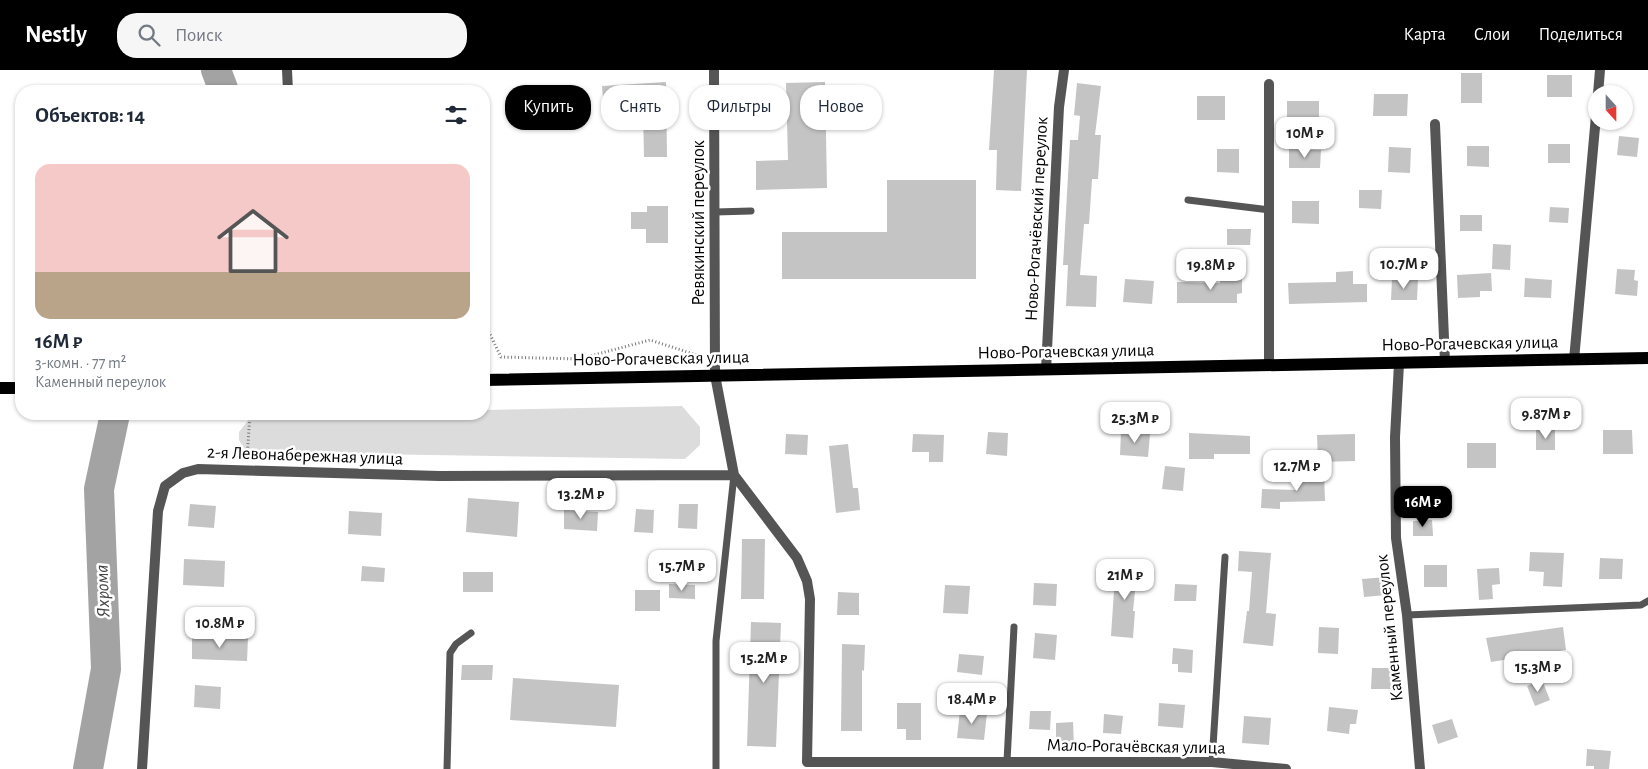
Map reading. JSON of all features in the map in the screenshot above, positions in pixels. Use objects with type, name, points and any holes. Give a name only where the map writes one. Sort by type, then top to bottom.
[{"type":"main road","name":"Ново-Рогачевская улица","points":[[490,380],[715,368],[1046,370],[1648,358]]},
{"type":"street","points":[[287,70],[288,85]]},
{"type":"street","name":"Ревякинский переулок","points":[[714,70],[715,368],[734,475]]},
{"type":"street","name":"Ново-Рогачёвский переулок","points":[[1046,370],[1059,107],[1064,70]]},
{"type":"street","points":[[1599,85],[1600,70]]},
{"type":"street","points":[[1269,84],[1269,366]]},
{"type":"street","points":[[1435,124],[1445,362]]},
{"type":"street","points":[[1574,360],[1595,130]]},
{"type":"street","name":"Каменный переулок","points":[[1399,364],[1395,436],[1396,538],[1407,616],[1420,769]]},
{"type":"street","name":"2-я Левонабережная улица","points":[[142,769],[158,511],[165,486],[183,472],[198,469],[439,476],[734,475]]},
{"type":"street","points":[[734,475],[796,558],[807,580],[810,598],[806,765]]},
{"type":"street","name":"Мало-Рогачёвская улица","points":[[806,765],[1007,761],[1212,762],[1286,769]]},
{"type":"lane","points":[[1188,200],[1270,210]]},
{"type":"lane","points":[[715,212],[751,211]]},
{"type":"lane","points":[[716,769],[716,641],[734,475]]},
{"type":"lane","points":[[1212,762],[1224,557]]},
{"type":"lane","points":[[1407,616],[1641,605],[1648,601]]},
{"type":"lane","points":[[1007,761],[1014,627]]},
{"type":"lane","points":[[447,769],[450,653],[456,644],[471,633]]},
{"type":"path","points":[[490,334],[501,357],[579,359],[650,340],[715,368]]},
{"type":"path","points":[[246,470],[250,420]]},
{"type":"shaded area","points":[[682,406],[700,427],[700,445],[685,459],[246,452],[239,440],[239,432],[248,420],[490,420],[490,410]]},
{"type":"building","points":[[994,70],[1027,70],[1021,191],[996,190],[997,150],[989,150]]},
{"type":"building","points":[[1461,73],[1482,73],[1482,103],[1461,103]]},
{"type":"building","points":[[1547,75],[1572,75],[1572,97],[1547,97]]},
{"type":"building","points":[[666,82],[666,85],[618,85]]},
{"type":"building","points":[[825,82],[825,85],[800,85],[800,130],[826,130],[827,188],[756,190],[756,161],[788,160],[787,130],[790,130],[790,85],[786,85],[786,83]]},
{"type":"building","points":[[1077,83],[1101,86],[1095,135],[1101,135],[1098,179],[1092,179],[1089,224],[1084,224],[1080,275],[1097,276],[1096,307],[1066,306],[1068,265],[1063,265],[1070,140],[1078,140],[1080,116],[1074,115]]},
{"type":"building","points":[[1374,94],[1408,94],[1407,116],[1373,116]]},
{"type":"building","points":[[1197,96],[1225,96],[1225,120],[1197,120]]},
{"type":"building","points":[[1287,101],[1319,101],[1319,122],[1287,122]]},
{"type":"building","points":[[643,130],[667,130],[667,157],[644,157]]},
{"type":"building","points":[[1619,136],[1639,138],[1637,157],[1617,155]]},
{"type":"building","points":[[1548,144],[1570,144],[1570,163],[1548,163]]},
{"type":"building","points":[[1467,146],[1489,146],[1489,167],[1467,166]]},
{"type":"building","points":[[1389,147],[1411,148],[1410,173],[1388,172]]},
{"type":"building","points":[[1217,149],[1239,149],[1239,173],[1217,172]]},
{"type":"building","points":[[1289,149],[1321,150],[1320,168],[1289,168]]},
{"type":"building","points":[[887,180],[976,180],[976,279],[782,279],[782,232],[887,232]]},
{"type":"building","points":[[1359,190],[1382,190],[1381,209],[1359,208]]},
{"type":"building","points":[[1292,201],[1319,201],[1319,224],[1292,223]]},
{"type":"building","points":[[647,206],[668,206],[668,243],[646,243],[646,229],[631,229],[631,212],[647,212]]},
{"type":"building","points":[[1550,207],[1569,208],[1568,223],[1549,222]]},
{"type":"building","points":[[1460,215],[1482,215],[1482,231],[1460,231]]},
{"type":"building","points":[[1227,229],[1251,229],[1250,245],[1227,245]]},
{"type":"building","points":[[1493,244],[1511,245],[1510,270],[1492,269]]},
{"type":"building","points":[[1617,269],[1635,270],[1634,280],[1638,281],[1637,296],[1615,294]]},
{"type":"building","points":[[1353,271],[1353,284],[1367,284],[1367,302],[1289,304],[1288,283],[1336,282],[1336,272]]},
{"type":"building","points":[[1491,273],[1492,291],[1480,291],[1480,297],[1458,298],[1457,275]]},
{"type":"building","points":[[1220,274],[1242,274],[1242,293],[1237,294],[1237,303],[1177,303],[1177,282],[1220,283]]},
{"type":"building","points":[[1525,278],[1552,280],[1551,298],[1524,297]]},
{"type":"building","points":[[1125,279],[1154,281],[1152,304],[1123,302]]},
{"type":"building","points":[[1392,279],[1418,279],[1417,300],[1391,300]]},
{"type":"building","points":[[1536,429],[1555,429],[1555,450],[1536,450]]},
{"type":"building","points":[[1603,430],[1632,430],[1633,454],[1603,454]]},
{"type":"building","points":[[988,432],[1008,433],[1007,456],[986,454]]},
{"type":"building","points":[[1121,432],[1150,434],[1148,457],[1120,455]]},
{"type":"building","points":[[1189,433],[1250,436],[1250,454],[1214,454],[1214,459],[1189,459]]},
{"type":"building","points":[[786,434],[808,435],[807,455],[785,454]]},
{"type":"building","points":[[913,434],[944,435],[943,462],[929,462],[929,452],[912,452]]},
{"type":"building","points":[[1355,434],[1355,461],[1318,462],[1317,435]]},
{"type":"building","points":[[1467,443],[1496,443],[1496,468],[1467,468]]},
{"type":"building","points":[[848,444],[853,488],[858,488],[860,510],[836,513],[829,446]]},
{"type":"building","points":[[1165,466],[1185,468],[1183,491],[1162,489]]},
{"type":"building","points":[[1324,472],[1325,501],[1280,502],[1280,509],[1261,508],[1262,489],[1298,490],[1298,473]]},
{"type":"building","points":[[468,498],[519,502],[517,537],[466,532]]},
{"type":"building","points":[[190,504],[216,506],[214,528],[188,526]]},
{"type":"building","points":[[679,504],[698,504],[697,529],[678,528]]},
{"type":"building","points":[[636,509],[654,510],[653,533],[634,532]]},
{"type":"building","points":[[564,510],[598,512],[597,531],[564,529]]},
{"type":"building","points":[[349,511],[382,513],[381,536],[348,534]]},
{"type":"building","points":[[1432,520],[1433,536],[1413,536],[1413,521]]},
{"type":"building","points":[[742,539],[765,539],[764,599],[741,599]]},
{"type":"building","points":[[1239,551],[1271,553],[1266,613],[1276,614],[1273,646],[1243,643],[1247,611],[1249,611],[1252,572],[1238,571]]},
{"type":"building","points":[[1530,552],[1564,553],[1562,587],[1543,586],[1544,572],[1529,571]]},
{"type":"building","points":[[1600,558],[1623,559],[1622,579],[1599,579]]},
{"type":"building","points":[[184,559],[225,561],[224,587],[183,585]]},
{"type":"building","points":[[1122,561],[1138,562],[1133,611],[1135,611],[1133,638],[1111,636],[1115,575],[1120,576]]},
{"type":"building","points":[[1424,565],[1447,565],[1447,587],[1424,587]]},
{"type":"building","points":[[362,566],[385,568],[384,582],[361,581]]},
{"type":"building","points":[[1499,568],[1500,584],[1492,585],[1493,599],[1479,600],[1477,569]]},
{"type":"building","points":[[463,572],[493,572],[493,592],[463,592]]},
{"type":"building","points":[[1386,577],[1387,595],[1364,597],[1362,579]]},
{"type":"building","points":[[1034,583],[1057,584],[1056,606],[1033,605]]},
{"type":"building","points":[[669,584],[695,585],[695,599],[669,598]]},
{"type":"building","points":[[1175,584],[1197,585],[1196,601],[1174,601]]},
{"type":"building","points":[[945,585],[970,586],[968,614],[943,613]]},
{"type":"building","points":[[635,590],[660,590],[660,611],[635,611]]},
{"type":"building","points":[[838,592],[859,593],[859,615],[837,615]]},
{"type":"building","points":[[751,622],[781,623],[776,747],[747,746]]},
{"type":"building","points":[[1319,627],[1339,628],[1338,654],[1318,653]]},
{"type":"building","points":[[1563,627],[1566,650],[1491,662],[1486,638]]},
{"type":"building","points":[[1035,633],[1057,635],[1055,660],[1033,658]]},
{"type":"building","points":[[192,637],[248,638],[247,661],[192,659]]},
{"type":"building","points":[[842,644],[865,645],[864,671],[862,670],[862,731],[841,731]]},
{"type":"building","points":[[1173,648],[1193,650],[1192,673],[1178,672],[1178,664],[1172,664]]},
{"type":"building","points":[[959,654],[984,656],[982,675],[957,672]]},
{"type":"building","points":[[462,665],[493,665],[492,680],[461,680]]},
{"type":"building","points":[[1372,668],[1393,668],[1393,689],[1371,689]]},
{"type":"building","points":[[513,678],[619,685],[616,727],[510,720]]},
{"type":"building","points":[[1542,680],[1550,700],[1535,706],[1527,686]]},
{"type":"building","points":[[195,685],[221,687],[220,709],[194,707]]},
{"type":"building","points":[[897,703],[921,703],[921,740],[906,740],[906,729],[897,729]]},
{"type":"building","points":[[1159,703],[1185,705],[1183,728],[1158,726]]},
{"type":"building","points":[[1329,707],[1358,710],[1356,724],[1350,724],[1349,734],[1327,731]]},
{"type":"building","points":[[960,710],[987,713],[984,740],[957,738]]},
{"type":"building","points":[[1030,711],[1051,711],[1050,730],[1029,729]]},
{"type":"building","points":[[1104,714],[1123,716],[1121,734],[1103,733]]},
{"type":"building","points":[[1244,716],[1271,718],[1269,745],[1242,743]]},
{"type":"building","points":[[1452,719],[1458,737],[1438,744],[1432,725]]},
{"type":"building","points":[[1073,722],[1074,747],[1056,747],[1056,723]]},
{"type":"building","points":[[1587,749],[1611,751],[1609,769],[1594,769],[1594,766],[1586,766]]},
{"type":"waterway","name":"Яхрома","points":[[216,70],[222,85]]},
{"type":"waterway","name":"Яхрома","points":[[88,769],[106,669],[99,489],[114,420]]}]
